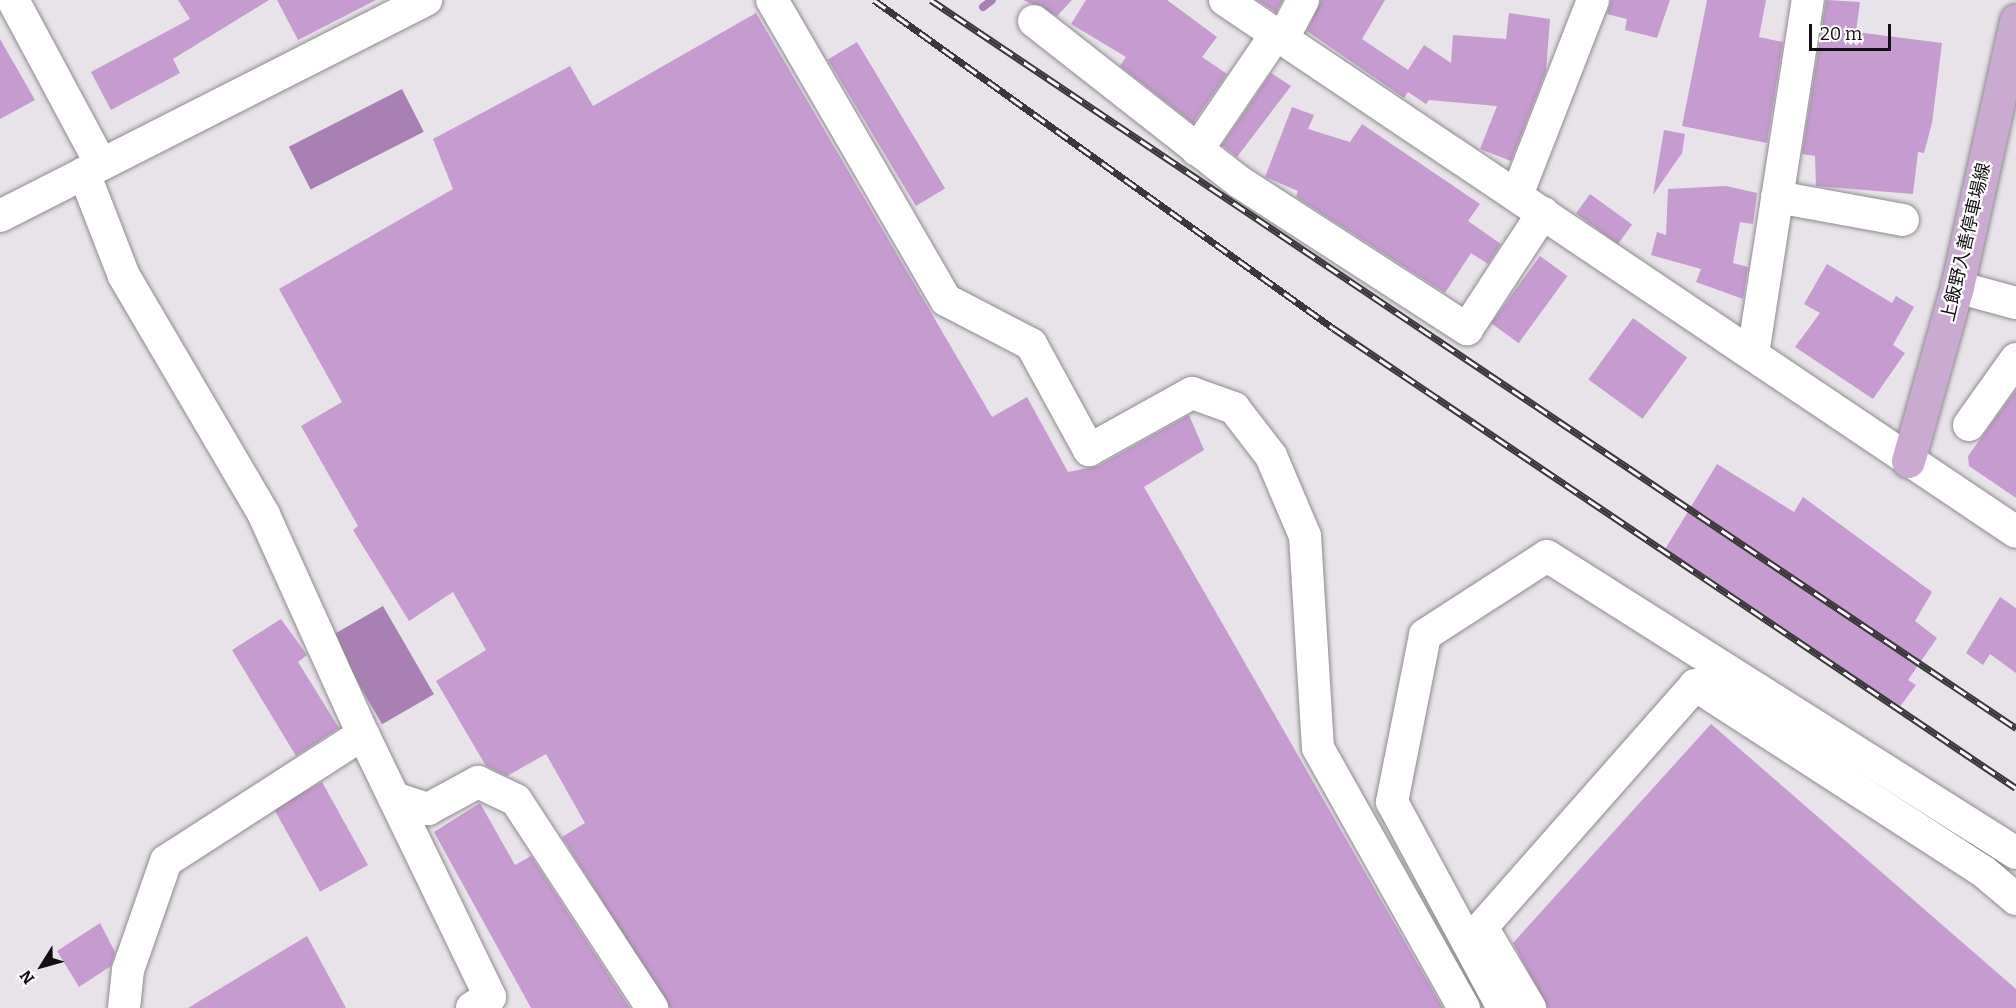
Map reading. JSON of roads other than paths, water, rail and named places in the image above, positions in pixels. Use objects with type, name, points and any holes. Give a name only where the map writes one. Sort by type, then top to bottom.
[{"type":"main road","name":"上飯野入善停車場線","points":[[1908,461],[1957,287],[2016,20]]},
{"type":"street","points":[[13,0],[93,168],[124,276],[264,515],[363,734],[490,997],[472,1008]]},
{"type":"street","points":[[0,216],[426,0]]},
{"type":"street","points":[[772,0],[946,300],[1031,344],[1089,450],[1192,393],[1234,408],[1271,456],[1305,536],[1318,748],[1464,1008]]},
{"type":"street","points":[[1225,0],[2016,532]]},
{"type":"street","points":[[1197,150],[1303,0]]},
{"type":"street","points":[[1517,195],[1593,0]]},
{"type":"street","points":[[1753,354],[1808,0]]},
{"type":"street","points":[[1034,21],[1197,150],[1296,222],[1467,329],[1544,213]]},
{"type":"street","points":[[1777,197],[1903,220]]},
{"type":"street","points":[[1957,287],[2016,303]]},
{"type":"street","points":[[1969,425],[2016,359]]},
{"type":"street","points":[[1503,1008],[1392,802],[1425,635],[1547,556],[2016,852]]},
{"type":"street","points":[[1530,1008],[1482,927],[1695,685],[1984,872],[2016,899]]},
{"type":"street","points":[[124,1008],[128,970],[166,861],[363,734]]},
{"type":"street","points":[[394,798],[428,809],[478,782],[516,800],[652,1008]]},
{"type":"waterway","points":[[983,7],[992,0]]},
{"type":"railway","points":[[874,0],[1333,328],[2016,788]]},
{"type":"railway","points":[[931,0],[2016,728]]}]
